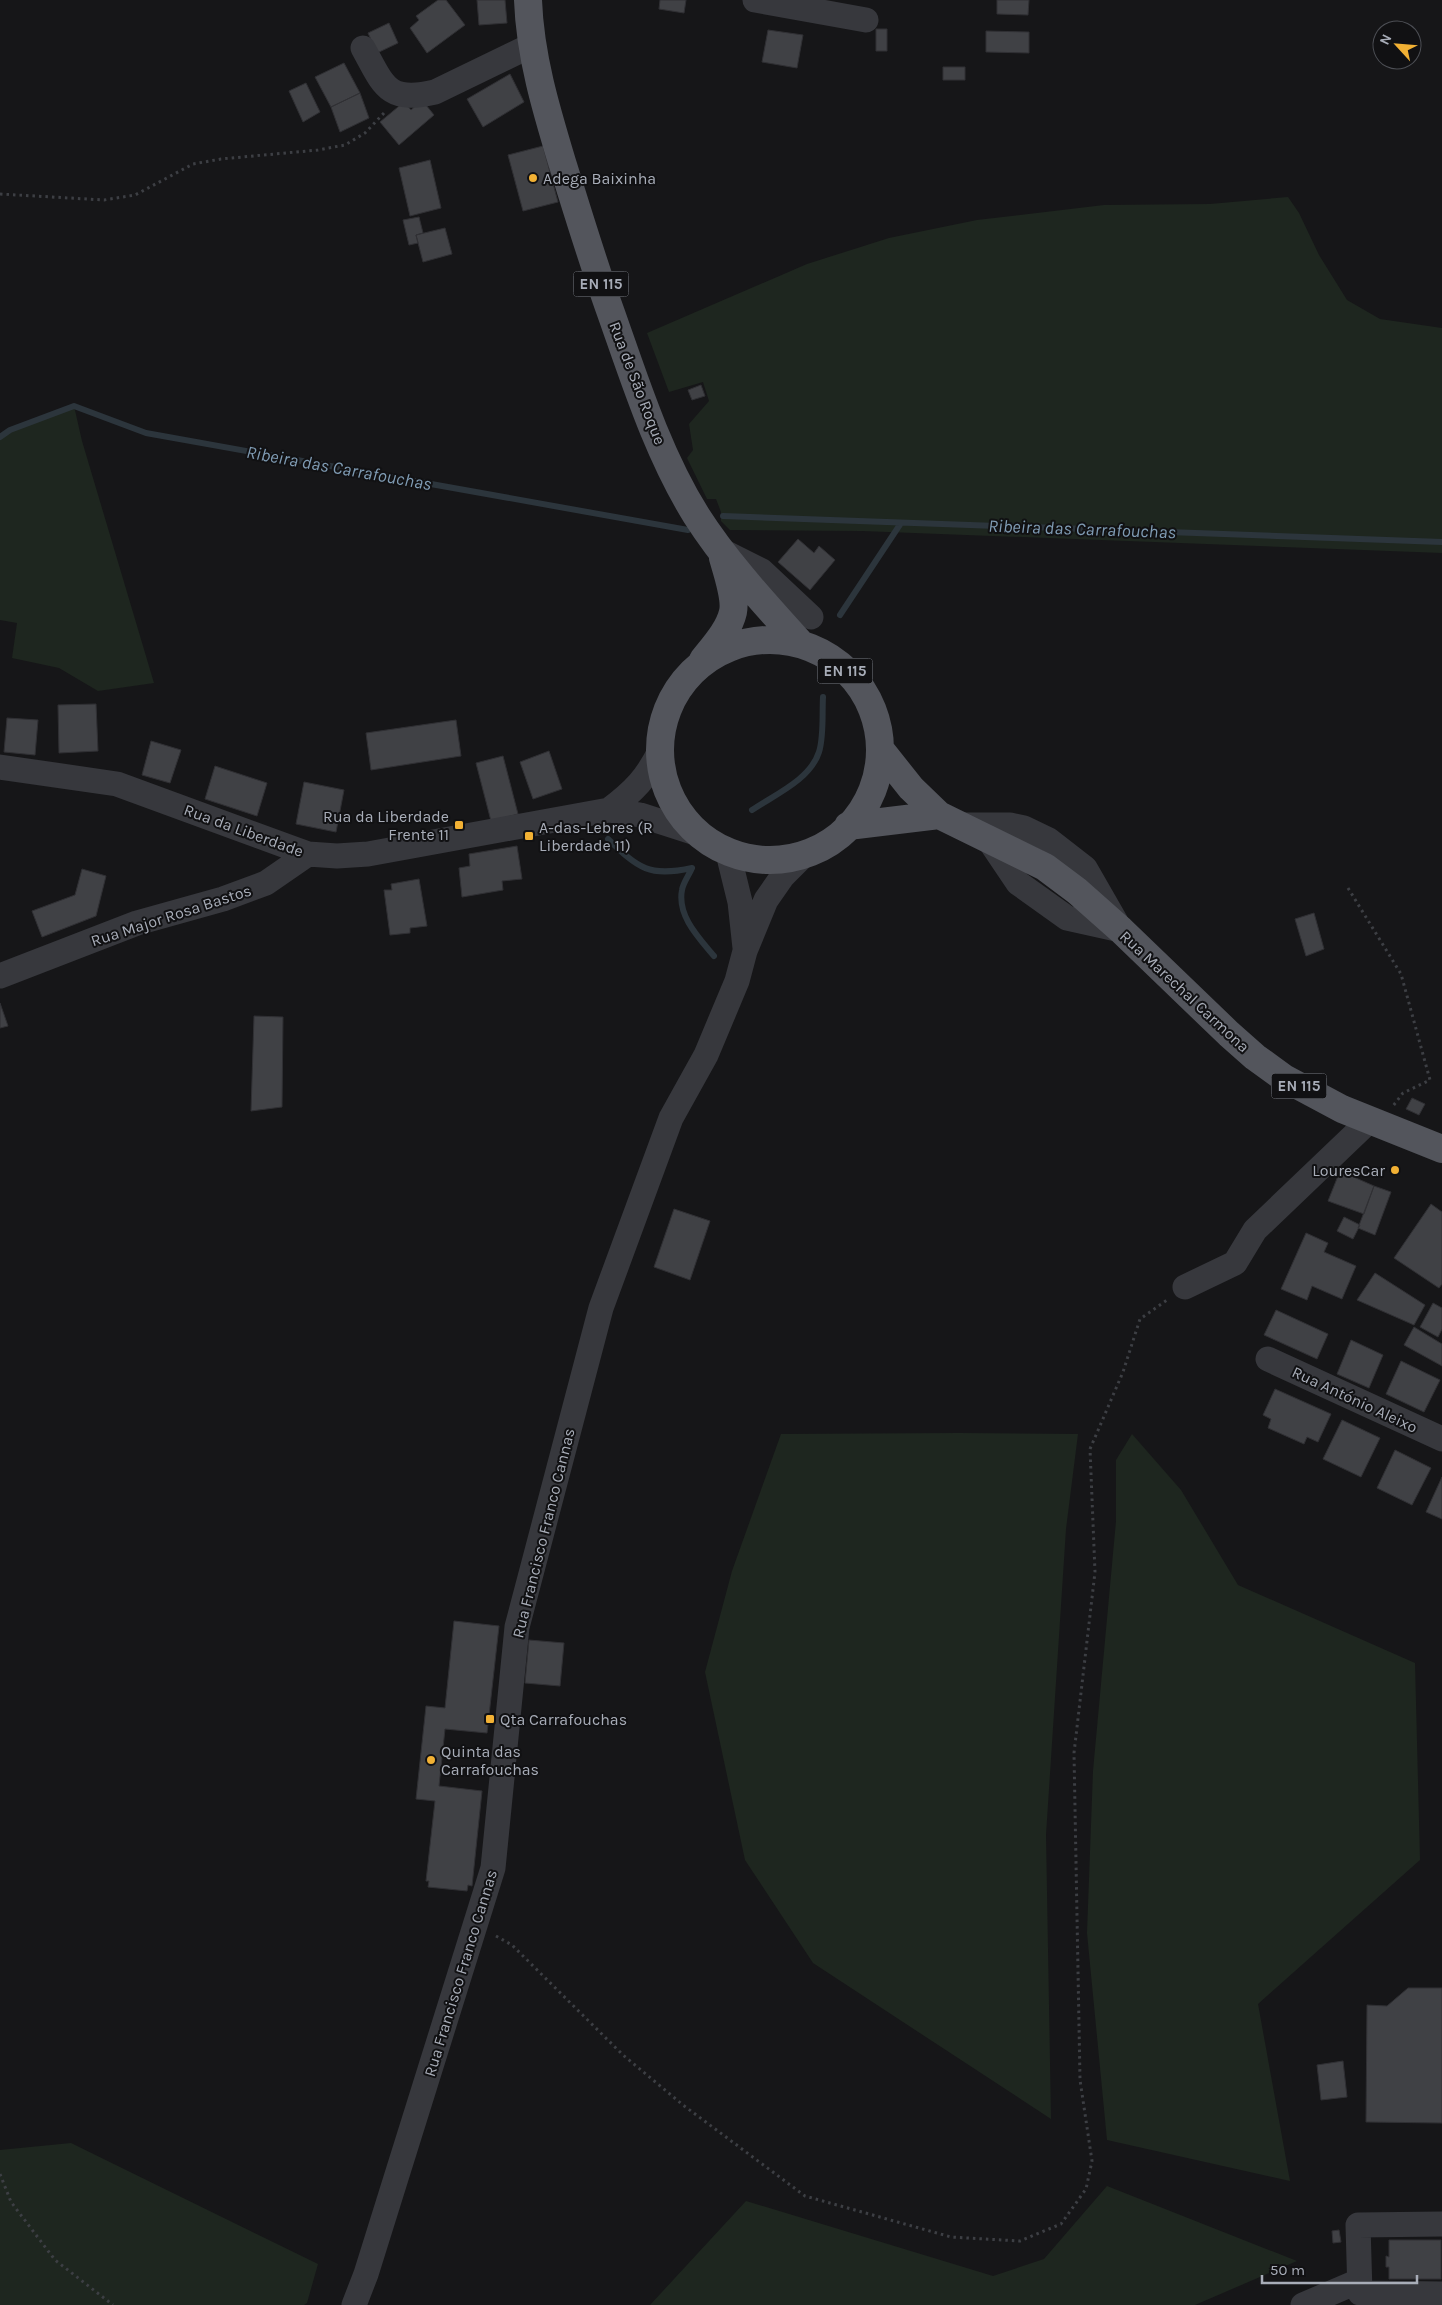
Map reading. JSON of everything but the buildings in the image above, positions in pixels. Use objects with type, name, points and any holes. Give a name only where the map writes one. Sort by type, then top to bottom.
[{"type":"main road","name":"Rua de São Roque","points":[[528,0],[532,45],[543,98],[586,244],[629,363],[671,469],[696,515],[722,551],[801,644]]},
{"type":"main road","name":"Rua de São Roque","points":[[699,665],[719,641],[733,612],[731,590],[722,551]]},
{"type":"main road","name":"EN 115","points":[[766,640],[801,644],[832,659],[858,684],[874,714],[880,749],[875,782],[859,815],[834,840],[803,856],[765,861],[728,853],[696,833],[672,804],[660,768],[661,730],[674,694],[699,665],[732,646],[766,640]]},
{"type":"main road","name":"Rua Marechal Carmona","points":[[880,749],[912,788],[951,820],[1044,867],[1077,891],[1255,1057],[1284,1078],[1342,1109],[1437,1143]]},
{"type":"main road","points":[[848,826],[951,820]]},
{"type":"street","points":[[755,0],[866,20]]},
{"type":"street","points":[[362,48],[382,82],[401,96],[435,92],[532,45]]},
{"type":"street","points":[[722,551],[762,571],[811,617]]},
{"type":"street","name":"Rua da Liberdade","points":[[609,810],[638,786],[649,773],[661,749]]},
{"type":"street","name":"Rua da Liberdade","points":[[0,767],[117,784],[308,854],[337,856],[368,854],[609,810],[640,815],[696,833]]},
{"type":"street","points":[[951,820],[1010,825],[1024,828],[1049,840],[1085,868],[1121,930]]},
{"type":"street","name":"Rua Francisco Franco Cannas","points":[[728,853],[740,902],[746,950]]},
{"type":"street","name":"Rua Major Rosa Bastos","points":[[0,976],[137,923],[223,899],[266,883],[308,854]]},
{"type":"street","name":"Rua Francisco Franco Cannas","points":[[354,2305],[366,2274],[493,1868],[517,1627],[601,1308],[671,1118],[706,1055],[737,981],[746,950],[766,900],[782,877],[803,856]]},
{"type":"street","points":[[1185,1287],[1235,1263],[1256,1230],[1374,1122]]},
{"type":"street","name":"Rua António Aleixo","points":[[1268,1359],[1442,1439]]},
{"type":"street","points":[[1359,2287],[1358,2224],[1442,2224]]},
{"type":"street","points":[[1303,2305],[1359,2287],[1442,2294]]},
{"type":"path","points":[[0,194],[104,200],[135,194],[194,164],[221,159],[318,150],[345,145],[365,133],[401,96]]},
{"type":"path","points":[[1348,888],[1401,974],[1430,1080],[1403,1093],[1374,1122]]},
{"type":"path","points":[[476,1924],[512,1945],[623,2055],[683,2105],[805,2196],[950,2237],[1020,2241],[1062,2224],[1086,2189],[1092,2162],[1080,2080],[1074,1752],[1095,1572],[1090,1449],[1123,1372],[1140,1319],[1185,1287]]},
{"type":"path","points":[[0,2174],[11,2202],[55,2260],[113,2305]]},
{"type":"shaded area","points":[[1288,197],[1299,213],[1319,255],[1347,300],[1380,319],[1442,328],[1442,553],[862,531],[730,530],[721,521],[721,512],[716,499],[707,499],[687,458],[693,450],[689,424],[709,401],[703,382],[669,392],[647,333],[807,264],[889,238],[977,220],[1104,205],[1210,204]]},
{"type":"shaded area","points":[[74,406],[82,441],[154,683],[98,691],[59,668],[12,658],[17,623],[0,620],[0,437],[10,430]]},
{"type":"shaded area","points":[[781,1434],[1078,1434],[1066,1529],[1046,1835],[1051,2119],[813,1963],[745,1860],[705,1672],[732,1571]]},
{"type":"shaded area","points":[[1132,1434],[1181,1490],[1238,1585],[1415,1663],[1420,1860],[1258,2004],[1290,2181],[1107,2140],[1087,1933],[1093,1771],[1116,1521],[1116,1460]]},
{"type":"shaded area","points":[[71,2143],[318,2264],[307,2303],[304,2305],[0,2305],[0,2150]]},
{"type":"shaded area","points":[[1107,2186],[1297,2261],[1195,2305],[650,2305],[746,2201],[993,2276],[1044,2259]]},
{"type":"waterway","name":"Ribeira das Carrafouchas","points":[[0,437],[10,430],[74,406],[146,433],[688,530]]},
{"type":"waterway","name":"Ribeira das Carrafouchas","points":[[723,516],[1442,542]]},
{"type":"waterway","points":[[840,615],[901,523]]},
{"type":"waterway","points":[[752,810],[800,779],[814,762],[822,739],[823,697]]},
{"type":"waterway","points":[[608,839],[637,864],[646,868],[655,871],[677,871],[692,868]]},
{"type":"waterway","points":[[692,868],[683,887],[681,900],[683,909],[690,926],[714,956]]},
{"type":"place","name":"Adega Baixinha","points":[[533,178]]},
{"type":"place","name":"Rua da Liberdade Frente 11","points":[[459,825]]},
{"type":"place","name":"A-das-Lebres (R Liberdade 11)","points":[[529,836]]},
{"type":"place","name":"LouresCar","points":[[1395,1170]]},
{"type":"place","name":"Qta Carrafouchas","points":[[490,1719]]},
{"type":"place","name":"Quinta das Carrafouchas","points":[[431,1760]]}]
